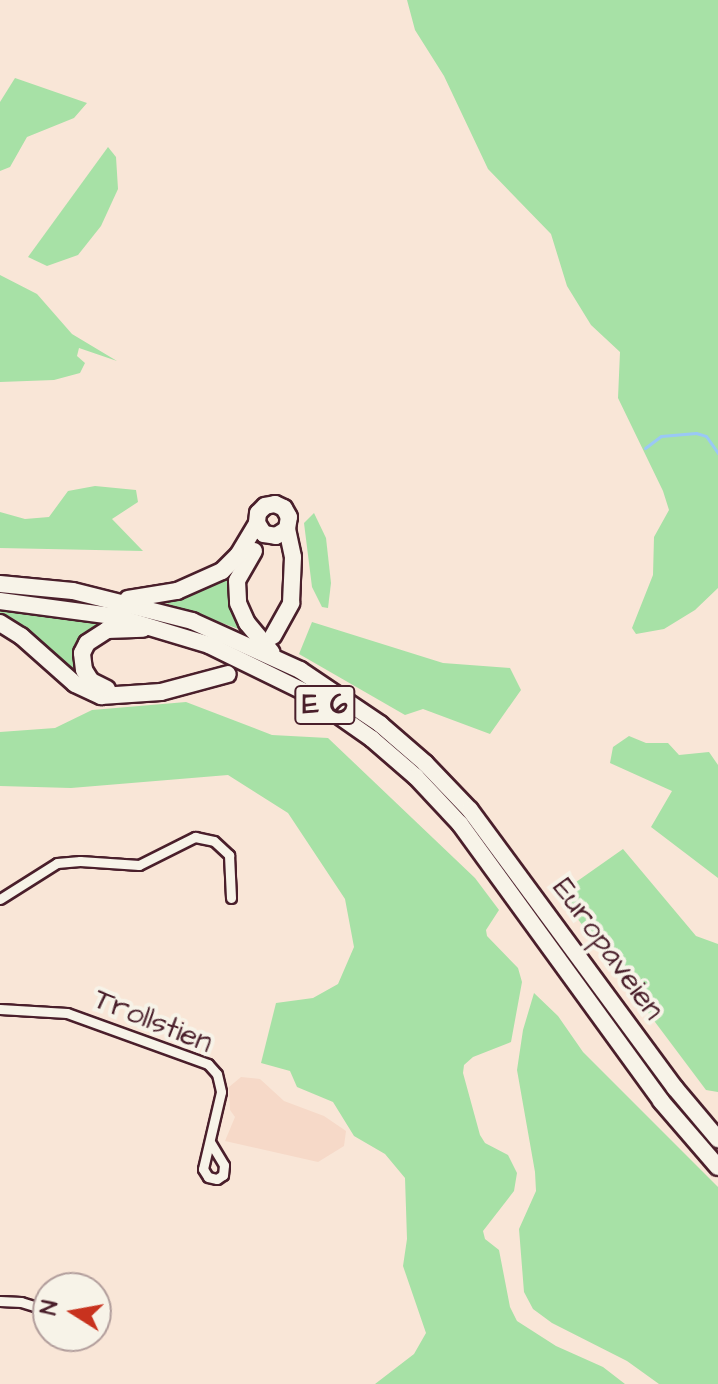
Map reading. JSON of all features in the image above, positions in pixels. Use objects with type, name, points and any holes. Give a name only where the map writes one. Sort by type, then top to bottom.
[{"type":"highway","points":[[271,531],[293,557],[291,603],[273,636]]},
{"type":"highway","name":"E 6","points":[[117,600],[177,591],[222,571],[271,531]]},
{"type":"highway","name":"E 6","points":[[271,531],[246,561],[236,592],[247,623],[275,656]]},
{"type":"highway","name":"E 6","points":[[0,584],[73,591],[117,600],[192,621],[275,656]]},
{"type":"highway","name":"E 6","points":[[0,601],[68,608],[163,629]]},
{"type":"highway","points":[[0,623],[21,636],[82,688],[101,696],[184,688],[228,674]]},
{"type":"highway","name":"E 6","points":[[124,696],[88,677],[82,657],[87,643],[107,630],[163,629]]},
{"type":"highway","name":"Europaveien","points":[[163,629],[230,654],[331,709],[416,777],[460,824],[661,1101],[718,1167]]},
{"type":"highway","name":"Europaveien","points":[[275,656],[360,709],[453,791],[511,861],[675,1088],[718,1139]]},
{"type":"street","points":[[0,899],[57,863],[80,861],[139,865],[195,837],[214,841],[229,855],[231,898]]},
{"type":"street","name":"Trollstien","points":[[0,1009],[67,1013],[208,1064],[221,1086],[211,1143]]},
{"type":"street","points":[[0,1301],[32,1305]]},
{"type":"shaded area","points":[[241,1077],[260,1079],[284,1101],[324,1116],[346,1131],[344,1146],[318,1162],[225,1141],[235,1117],[230,1110],[229,1087]]},
{"type":"green space","points":[[407,0],[718,0],[718,588],[695,610],[664,629],[636,634],[632,628],[653,575],[654,537],[669,510],[663,491],[618,398],[620,352],[591,325],[567,286],[551,234],[488,169],[444,76],[415,30]]},
{"type":"green space","points":[[15,78],[87,103],[74,118],[27,137],[10,167],[0,171],[0,102]]},
{"type":"green space","points":[[108,147],[116,157],[118,189],[101,226],[78,255],[47,266],[28,257]]},
{"type":"green space","points":[[0,275],[37,294],[72,334],[117,361],[79,348],[77,356],[85,363],[80,373],[54,380],[0,382]]},
{"type":"green space","points":[[95,486],[136,490],[138,502],[112,519],[143,551],[0,548],[0,512],[25,519],[49,517],[68,491]]},
{"type":"green space","points":[[314,513],[326,538],[331,583],[328,608],[322,607],[312,587],[304,523]]},
{"type":"green space","points":[[230,574],[250,633],[160,601]]},
{"type":"green space","points":[[0,610],[112,625],[82,641],[92,688],[0,619]]},
{"type":"green space","points":[[312,622],[443,663],[510,668],[521,690],[490,734],[423,709],[405,715],[299,654]]},
{"type":"green space","points":[[186,702],[272,735],[328,738],[475,878],[499,910],[486,930],[487,936],[518,968],[522,982],[511,1042],[473,1057],[464,1065],[463,1073],[480,1135],[485,1143],[508,1155],[517,1173],[514,1191],[483,1231],[485,1239],[499,1250],[510,1307],[517,1321],[556,1346],[603,1367],[625,1384],[375,1384],[414,1354],[426,1333],[403,1266],[407,1239],[405,1178],[385,1154],[354,1136],[333,1102],[297,1087],[290,1071],[261,1063],[276,1003],[313,998],[338,984],[354,947],[345,899],[288,813],[228,775],[71,788],[0,786],[0,732],[55,728],[92,710]]},
{"type":"green space","points":[[629,736],[646,743],[668,743],[679,755],[709,752],[718,765],[718,878],[651,827],[672,791],[610,763],[613,747]]},
{"type":"green space","points":[[623,849],[696,936],[718,944],[718,1092],[706,1090],[559,894]]},
{"type":"green space","points":[[534,993],[558,1016],[583,1052],[718,1187],[718,1384],[659,1384],[627,1361],[552,1323],[533,1309],[524,1292],[519,1229],[536,1191],[517,1070],[523,1030]]},
{"type":"waterway","points":[[645,448],[661,436],[696,433],[706,436],[718,453]]}]
